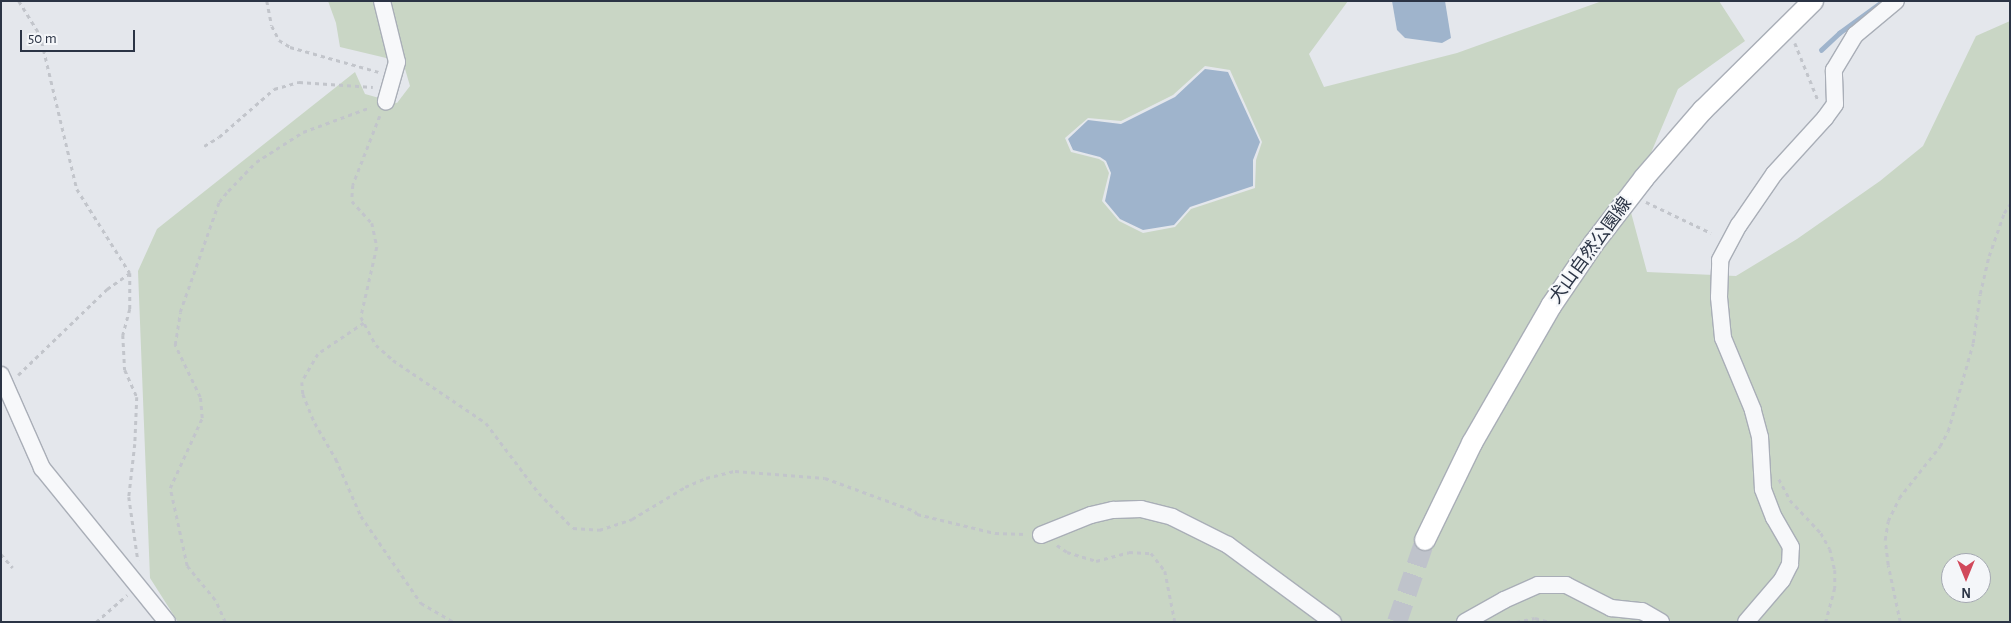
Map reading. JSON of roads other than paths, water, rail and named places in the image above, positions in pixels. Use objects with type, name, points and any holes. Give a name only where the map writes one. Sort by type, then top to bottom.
[{"type":"main road","name":"犬山自然公園線","points":[[1425,540],[1472,443],[1550,306],[1594,243],[1631,195],[1703,110],[1813,1]]},
{"type":"street","points":[[382,1],[397,62],[389,88]]},
{"type":"street","points":[[1746,622],[1782,580],[1790,564],[1791,547],[1774,518],[1763,489],[1760,437],[1753,410],[1723,338],[1719,297],[1720,260],[1738,225],[1774,174],[1825,118],[1835,104],[1834,70],[1850,42],[1855,35],[1896,1]]},
{"type":"street","points":[[4,381],[42,468],[139,585],[167,622]]},
{"type":"street","points":[[1041,535],[1091,515],[1114,510],[1141,509],[1172,517],[1228,544],[1332,622]]},
{"type":"street","points":[[1465,622],[1504,600],[1538,585],[1566,585],[1611,608],[1642,611],[1661,622]]},
{"type":"water","points":[[1392,1],[1445,1],[1451,38],[1442,43],[1405,38],[1397,30]]},
{"type":"water","points":[[1205,69],[1228,72],[1260,142],[1253,160],[1253,186],[1190,207],[1174,225],[1143,230],[1120,219],[1105,201],[1111,173],[1106,161],[1100,157],[1073,150],[1068,139],[1088,120],[1121,124],[1175,97]]},
{"type":"waterway","points":[[1821,50],[1839,33],[1883,1]]},
{"type":"tunnel","points":[[1397,622],[1425,540]]}]
